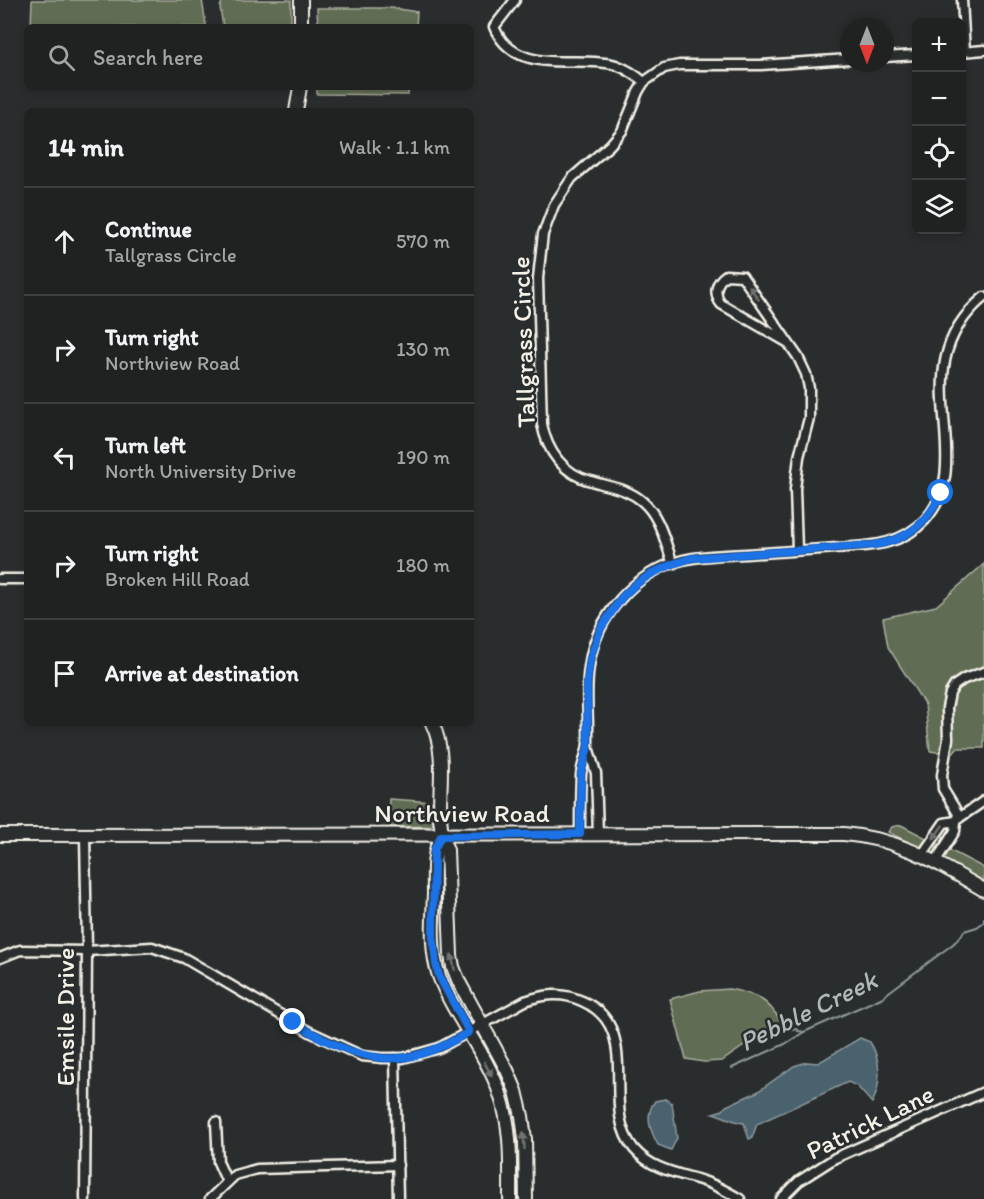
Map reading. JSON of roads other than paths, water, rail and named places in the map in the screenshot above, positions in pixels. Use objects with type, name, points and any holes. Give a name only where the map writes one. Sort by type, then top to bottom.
[{"type":"street","points":[[301,0],[302,24]]},
{"type":"street","points":[[515,0],[494,27],[504,42],[519,54],[545,62],[608,64],[627,70],[644,82],[664,68],[679,65],[761,65],[840,60]]},
{"type":"street","points":[[962,0],[962,18]]},
{"type":"street","points":[[966,52],[984,50]]},
{"type":"street","points":[[894,56],[912,55]]},
{"type":"street","name":"Tallgrass Circle","points":[[644,82],[622,130],[610,145],[581,169],[566,187],[554,205],[543,234],[538,258],[542,424],[548,446],[563,466],[584,479],[630,493],[647,506],[656,518],[673,564]]},
{"type":"street","points":[[296,108],[300,90]]},
{"type":"street","points":[[787,342],[721,304],[716,294],[720,279],[726,275],[742,276],[787,342],[803,366],[810,397],[809,418],[799,457],[795,489],[797,550]]},
{"type":"street","points":[[580,834],[581,773],[588,747],[588,668],[601,628],[616,604],[636,584],[673,564],[710,556],[874,545],[892,541],[918,526],[932,511],[941,493],[945,472],[942,384],[944,361],[956,330],[970,310],[984,297]]},
{"type":"street","points":[[0,579],[24,579]]},
{"type":"street","points":[[935,862],[955,831],[958,819],[943,789],[942,775],[948,739],[947,708],[950,693],[955,685],[964,679],[984,672]]},
{"type":"street","points":[[434,726],[441,753],[441,836],[447,850],[453,967],[512,1084],[522,1116],[525,1139],[526,1199]]},
{"type":"street","points":[[588,747],[596,773],[598,834]]},
{"type":"street","points":[[922,855],[944,823],[958,819],[984,801]]},
{"type":"street","name":"Northview Road","points":[[0,835],[844,834],[881,839],[902,846],[984,890]]},
{"type":"street","name":"Emsile Drive","points":[[85,835],[87,951],[85,1199]]},
{"type":"street","points":[[441,836],[434,850],[434,950],[439,976],[498,1090],[508,1126],[510,1199]]},
{"type":"street","points":[[433,921],[449,922]]},
{"type":"street","points":[[0,958],[20,950],[87,951],[152,947],[180,957],[214,974],[310,1032],[362,1056],[395,1058],[439,1048],[525,1001],[540,996],[565,995],[585,1002],[605,1019],[615,1038],[618,1055],[619,1110],[626,1137],[635,1150],[658,1167],[705,1181],[740,1199]]},
{"type":"street","points":[[395,1058],[398,1199]]},
{"type":"street","points":[[498,1090],[512,1084]]},
{"type":"street","name":"Patrick Lane","points":[[781,1199],[800,1181],[835,1158],[984,1092]]},
{"type":"street","points":[[216,1122],[218,1162],[227,1182]]},
{"type":"street","points":[[210,1199],[235,1174],[257,1170],[398,1165]]},
{"type":"water","points":[[860,1038],[870,1042],[878,1064],[879,1080],[872,1103],[857,1086],[848,1082],[757,1124],[752,1138],[749,1139],[744,1123],[713,1113],[757,1092],[794,1066],[807,1062],[818,1063]]},
{"type":"water","points":[[665,1099],[672,1103],[677,1138],[671,1150],[658,1145],[649,1123],[650,1112],[655,1101]]},
{"type":"waterway","name":"Pebble Creek","points":[[732,1068],[785,1044],[804,1032],[881,998],[953,944],[964,931],[984,922],[984,918]]},
{"type":"waterway","points":[[780,1015],[792,1025],[792,1030],[797,1029],[804,1032]]}]
